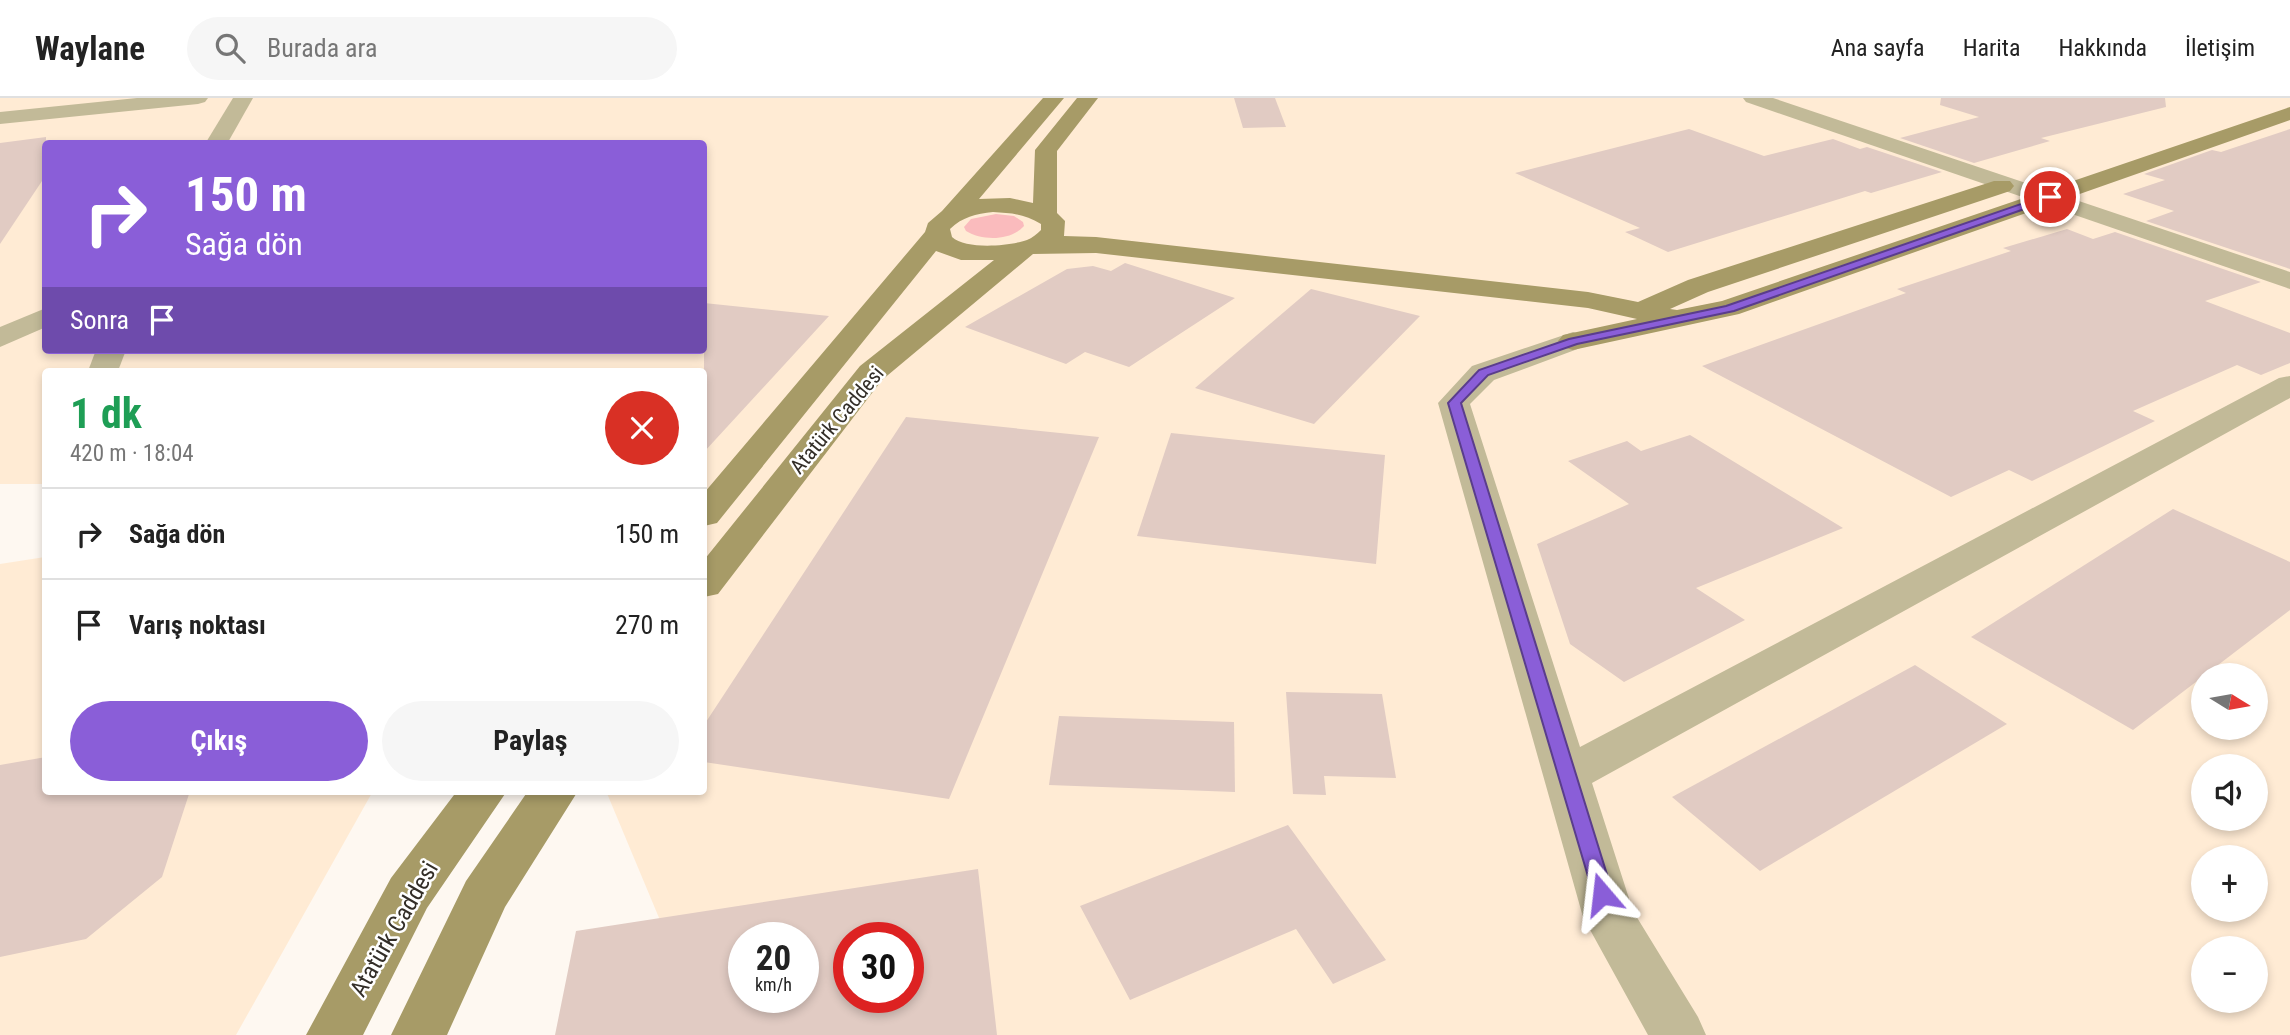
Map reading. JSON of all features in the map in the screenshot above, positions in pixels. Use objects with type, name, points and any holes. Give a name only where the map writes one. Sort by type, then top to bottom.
[{"type":"street","points":[[0,118],[198,98]]},
{"type":"street","points":[[218,140],[243,98]]},
{"type":"street","name":"Atatürk Caddesi","points":[[707,511],[944,225],[1054,98]]},
{"type":"street","points":[[1049,218],[1046,150],[1088,98]]},
{"type":"street","points":[[1753,98],[2290,281]]},
{"type":"street","points":[[2113,150],[2269,98]]},
{"type":"street","points":[[1673,309],[1641,311],[1588,300],[1110,247],[1030,248],[991,254],[967,252],[948,246],[944,225],[983,207],[1033,209],[1049,218],[1108,231],[1507,277],[1707,313],[1729,309],[2290,113]]},
{"type":"street","points":[[1678,1035],[1609,918],[1454,403],[1483,373],[1673,309],[1698,286],[2048,171]]},
{"type":"street","name":"Atatürk Caddesi","points":[[707,581],[871,373],[1030,248],[1054,233],[1049,218]]},
{"type":"street","points":[[1573,341],[1641,311]]},
{"type":"street","points":[[0,338],[42,318]]},
{"type":"street","points":[[1567,775],[2290,385]]},
{"type":"street","name":"Atatürk Caddesi","points":[[334,1035],[409,893],[480,795]]},
{"type":"street","points":[[419,1035],[484,897],[551,795]]},
{"type":"shaded area","points":[[0,98],[2290,98],[2290,1035],[641,1035],[662,925],[608,795],[707,795],[707,368],[42,368],[42,484],[0,484]]},
{"type":"shaded area","points":[[996,214],[1014,216],[1023,222],[1024,226],[1012,235],[996,238],[980,237],[966,231],[964,227],[971,219]]},
{"type":"shaded area","points":[[42,557],[42,795],[371,795],[236,1035],[0,1035],[0,564]]},
{"type":"building","points":[[1234,98],[1275,98],[1286,127],[1243,128]]},
{"type":"building","points":[[1941,98],[2165,98],[2166,107],[2041,138],[2050,141],[1974,163],[1900,138],[1979,117],[1940,105]]},
{"type":"building","points":[[1689,129],[1764,156],[1833,139],[1860,149],[1867,147],[1942,172],[1871,193],[1865,191],[1668,252],[1625,232],[1640,228],[1515,173]]},
{"type":"building","points":[[2290,129],[2290,269],[2146,221],[2174,211],[2123,194],[2165,180],[2144,174],[2212,150],[2221,152]]},
{"type":"building","points":[[46,137],[46,140],[42,140],[42,181],[0,244],[0,143]]},
{"type":"building","points":[[2067,229],[2093,239],[2115,232],[2261,282],[2205,301],[2290,333],[2290,363],[2261,375],[2237,365],[2133,411],[2155,421],[2032,481],[2009,470],[1951,497],[1702,366],[1906,293],[1897,289],[2011,251],[2003,248]]},
{"type":"building","points":[[1125,263],[1235,298],[1129,367],[1085,352],[1066,364],[965,327],[1067,269],[1093,266],[1111,271]]},
{"type":"building","points":[[1311,289],[1420,316],[1314,424],[1195,388]]},
{"type":"building","points":[[707,303],[829,316],[707,449],[707,368],[704,368],[704,354],[707,354]]},
{"type":"building","points":[[906,417],[1099,437],[949,799],[707,762],[707,720]]},
{"type":"building","points":[[1171,433],[1385,455],[1376,564],[1137,536]]},
{"type":"building","points":[[1690,435],[1843,528],[1696,588],[1745,620],[1624,682],[1570,644],[1537,544],[1629,504],[1568,461],[1627,441],[1641,451]]},
{"type":"building","points":[[2173,509],[2290,562],[2290,610],[2221,663],[2191,663],[2191,686],[2133,730],[1971,637]]},
{"type":"building","points":[[1915,665],[2007,724],[1760,871],[1672,797]]},
{"type":"building","points":[[1286,692],[1382,694],[1396,778],[1324,776],[1326,795],[1293,794]]},
{"type":"building","points":[[1059,716],[1234,722],[1235,792],[1049,785]]},
{"type":"building","points":[[42,758],[42,795],[189,795],[162,877],[86,939],[0,957],[0,765]]},
{"type":"building","points":[[1288,825],[1386,960],[1333,984],[1296,929],[1130,1000],[1080,906]]},
{"type":"building","points":[[978,869],[997,1035],[555,1035],[576,931]]},
{"type":"route","points":[[1602,894],[1454,403],[1483,373],[1573,341],[1729,309],[2050,197]]}]
